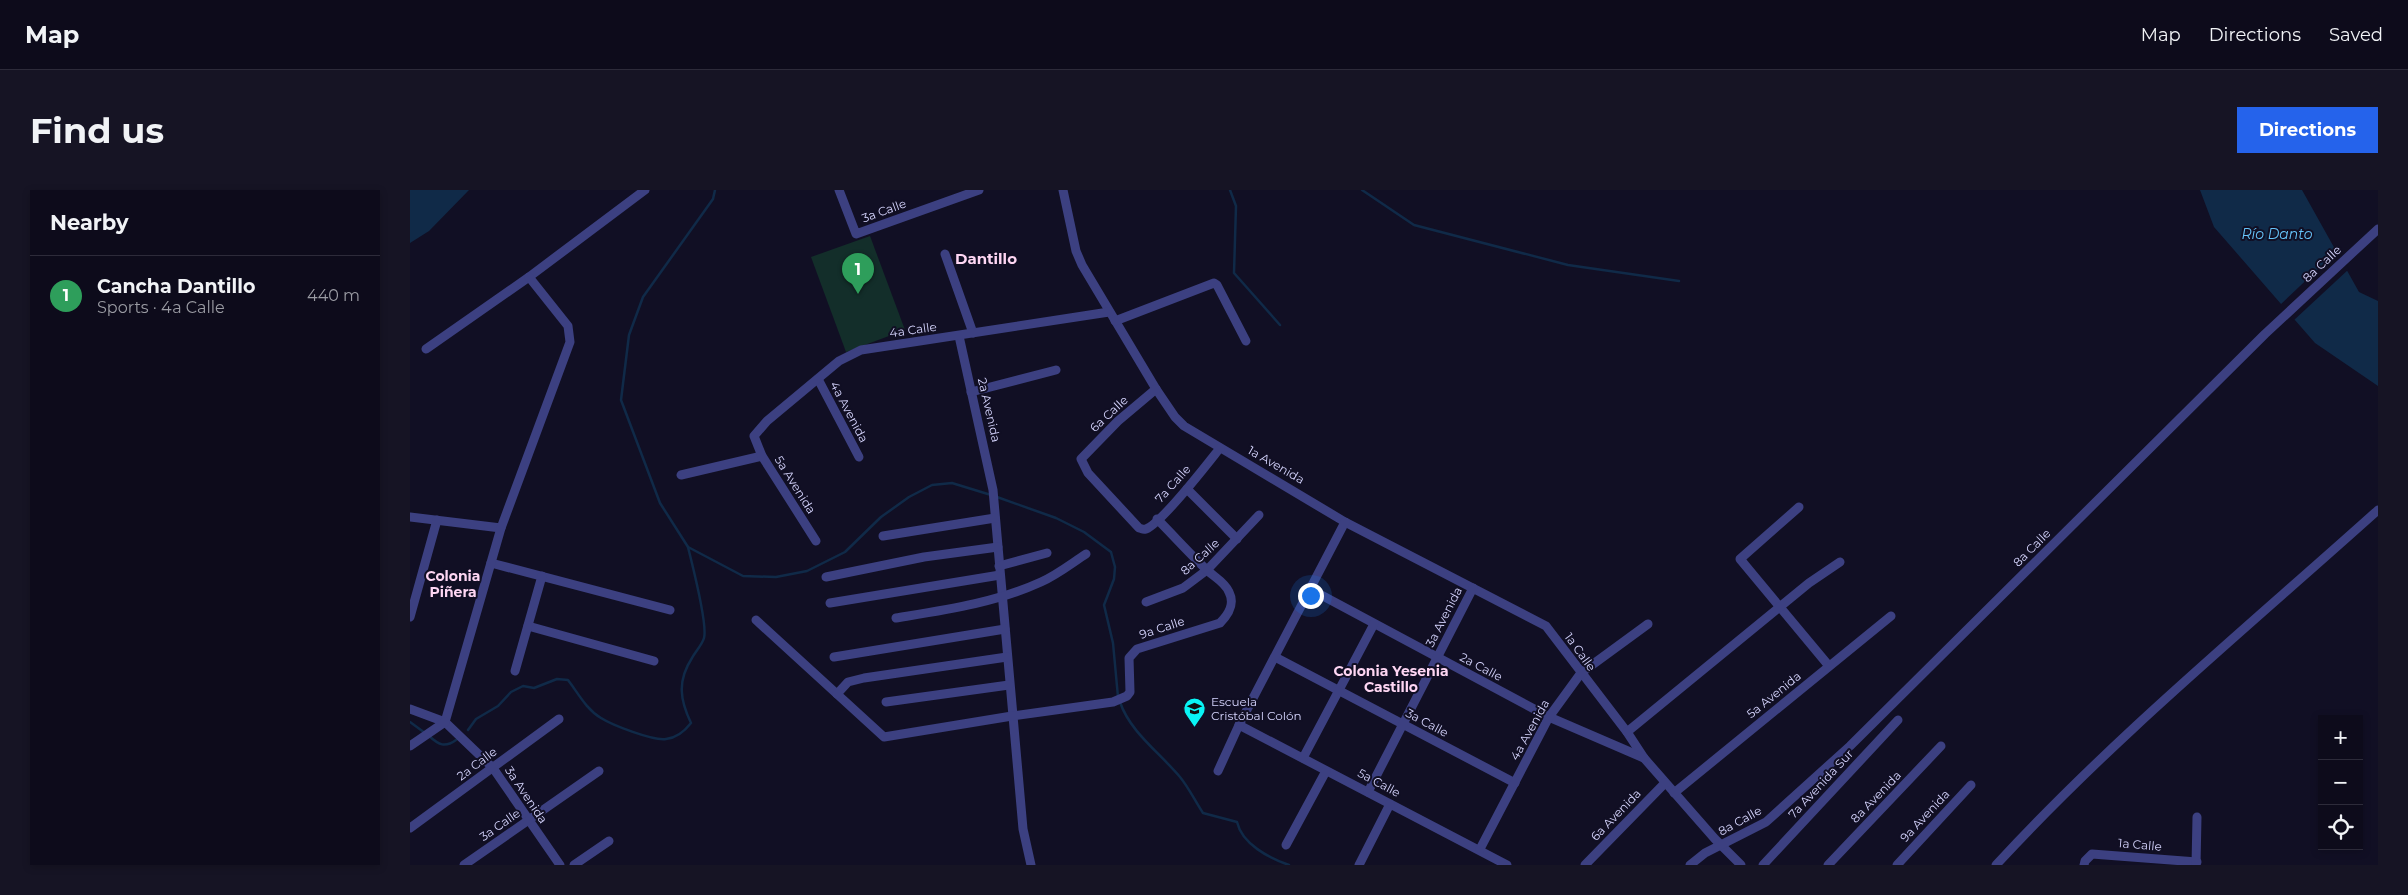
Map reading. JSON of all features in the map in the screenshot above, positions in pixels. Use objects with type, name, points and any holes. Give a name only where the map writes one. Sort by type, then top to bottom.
[{"type":"street","points":[[426,349],[529,277],[645,190]]},
{"type":"street","name":"3a Calle","points":[[842,191],[854,233],[979,190]]},
{"type":"street","name":"1a Avenida","points":[[1063,190],[1079,258],[1109,312],[1175,417],[1184,426],[1345,522]]},
{"type":"street","name":"8a Calle","points":[[1690,865],[1705,853],[1766,822],[1850,746],[2265,334],[2378,229]]},
{"type":"street","points":[[945,254],[973,333]]},
{"type":"street","points":[[410,746],[443,724],[502,528],[570,342],[568,326],[529,277]]},
{"type":"street","points":[[1115,321],[1214,283],[1217,285],[1246,341]]},
{"type":"street","name":"4a Calle","points":[[755,441],[756,432],[852,353],[1109,312]]},
{"type":"street","name":"2a Avenida","points":[[959,336],[992,490],[996,518],[1023,829],[1031,865]]},
{"type":"street","points":[[971,392],[1056,370]]},
{"type":"street","name":"4a Avenida","points":[[818,380],[860,457]]},
{"type":"street","name":"6a Calle","points":[[1139,528],[1088,473],[1081,459],[1118,421],[1156,389]]},
{"type":"street","name":"5a Avenida","points":[[755,441],[762,456],[816,541]]},
{"type":"street","name":"7a Calle","points":[[1139,528],[1144,530],[1149,528],[1187,489],[1220,448]]},
{"type":"street","points":[[681,475],[762,456]]},
{"type":"street","points":[[1187,489],[1237,539]]},
{"type":"street","points":[[1799,507],[1740,559],[1829,666]]},
{"type":"street","points":[[1996,865],[2028,831],[2215,652],[2378,510]]},
{"type":"street","name":"8a Calle","points":[[1146,602],[1183,588],[1207,570],[1259,515]]},
{"type":"street","points":[[410,517],[502,528]]},
{"type":"street","points":[[882,536],[996,518]]},
{"type":"street","points":[[1157,519],[1207,570]]},
{"type":"street","points":[[410,617],[437,520]]},
{"type":"street","points":[[1218,771],[1274,656],[1345,522]]},
{"type":"street","name":"1a Calle","points":[[1345,522],[1546,626],[1664,783],[1741,865]]},
{"type":"street","points":[[826,577],[924,557],[998,547]]},
{"type":"street","points":[[830,603],[1000,570],[1047,553]]},
{"type":"street","points":[[896,618],[957,608],[1002,596],[1042,582],[1086,554]]},
{"type":"street","points":[[1627,732],[1818,576],[1840,562]]},
{"type":"street","points":[[492,563],[670,610]]},
{"type":"street","name":"9a Calle","points":[[1012,716],[1113,702],[1124,698],[1130,692],[1129,658],[1131,653],[1137,649],[1220,623],[1227,617],[1232,605],[1230,592],[1224,584],[1207,570]]},
{"type":"street","points":[[515,671],[542,576]]},
{"type":"street","name":"3a Avenida","points":[[1368,792],[1473,588]]},
{"type":"street","name":"2a Calle","points":[[1310,589],[1549,717],[1644,758]]},
{"type":"street","name":"5a Avenida","points":[[1674,793],[1891,616]]},
{"type":"street","points":[[756,620],[884,737],[1012,716]]},
{"type":"street","points":[[1303,758],[1374,624]]},
{"type":"street","name":"4a Avenida","points":[[1480,850],[1549,717],[1581,674],[1648,624]]},
{"type":"street","points":[[528,626],[654,662]]},
{"type":"street","points":[[834,657],[1005,628]]},
{"type":"street","name":"3a Calle","points":[[1274,656],[1516,783]]},
{"type":"street","points":[[837,694],[848,682],[864,678],[1007,658]]},
{"type":"street","points":[[886,702],[1010,685]]},
{"type":"street","points":[[410,709],[443,724]]},
{"type":"street","name":"2a Calle","points":[[410,828],[559,719]]},
{"type":"street","name":"7a Avenida Sur","points":[[1762,865],[1898,720]]},
{"type":"street","name":"3a Avenida","points":[[443,724],[493,768],[560,865]]},
{"type":"street","name":"5a Calle","points":[[1239,725],[1507,865]]},
{"type":"street","name":"8a Avenida","points":[[1828,865],[1942,746]]},
{"type":"street","points":[[1286,845],[1326,770]]},
{"type":"street","name":"3a Calle","points":[[464,865],[599,771]]},
{"type":"street","name":"6a Avenida","points":[[1585,865],[1664,783]]},
{"type":"street","name":"9a Avenida","points":[[1897,865],[1971,785]]},
{"type":"street","points":[[1359,865],[1390,804]]},
{"type":"street","points":[[2196,817],[2196,864]]},
{"type":"street","points":[[574,865],[609,840]]},
{"type":"street","name":"1a Calle","points":[[2084,863],[2092,854],[2196,864]]},
{"type":"green space","points":[[870,236],[905,330],[846,352],[811,257]]},
{"type":"water","points":[[410,190],[469,190],[429,231],[410,243]]},
{"type":"water","name":"Río Danto","points":[[2200,190],[2302,190],[2359,292],[2378,301],[2378,386],[2315,343],[2214,227]]},
{"type":"pier","points":[[2338,250],[2349,269],[2293,321],[2280,305]]},
{"type":"waterway","points":[[715,190],[713,199],[643,297],[629,335],[621,400],[660,503],[688,547],[743,576],[776,577],[807,571],[845,552],[881,517],[909,497],[932,485],[952,483],[991,495]]},
{"type":"waterway","points":[[1230,190],[1236,206],[1234,273],[1280,325]]},
{"type":"waterway","points":[[1362,190],[1414,225],[1568,265],[1679,281]]},
{"type":"waterway","points":[[997,497],[1056,518],[1084,532],[1111,552],[1115,567],[1114,579],[1104,605],[1113,643],[1118,697]]},
{"type":"waterway","points":[[468,730],[476,719],[498,706],[511,692],[523,686],[534,688],[557,679],[568,680],[591,710],[614,725],[660,739],[674,737],[683,732],[691,723],[684,706],[682,683],[687,666],[703,641],[705,631],[688,547]]},
{"type":"waterway","points":[[1120,702],[1138,733],[1180,777],[1203,813],[1237,822],[1244,837],[1257,849],[1289,865]]},
{"type":"waterway","points":[[410,722],[425,733]]},
{"type":"waterway","points":[[429,736],[436,742],[445,745],[456,740]]},
{"type":"place","name":"Cancha Dantillo","points":[[858,294]]},
{"type":"place","name":"Escuela Cristóbal Colón","points":[[1195,728]]},
{"type":"district","name":"Dantillo","points":[[986,259]]},
{"type":"district","name":"Colonia Piñera","points":[[453,584]]},
{"type":"district","name":"Colonia Yesenia Castillo","points":[[1391,680]]}]
